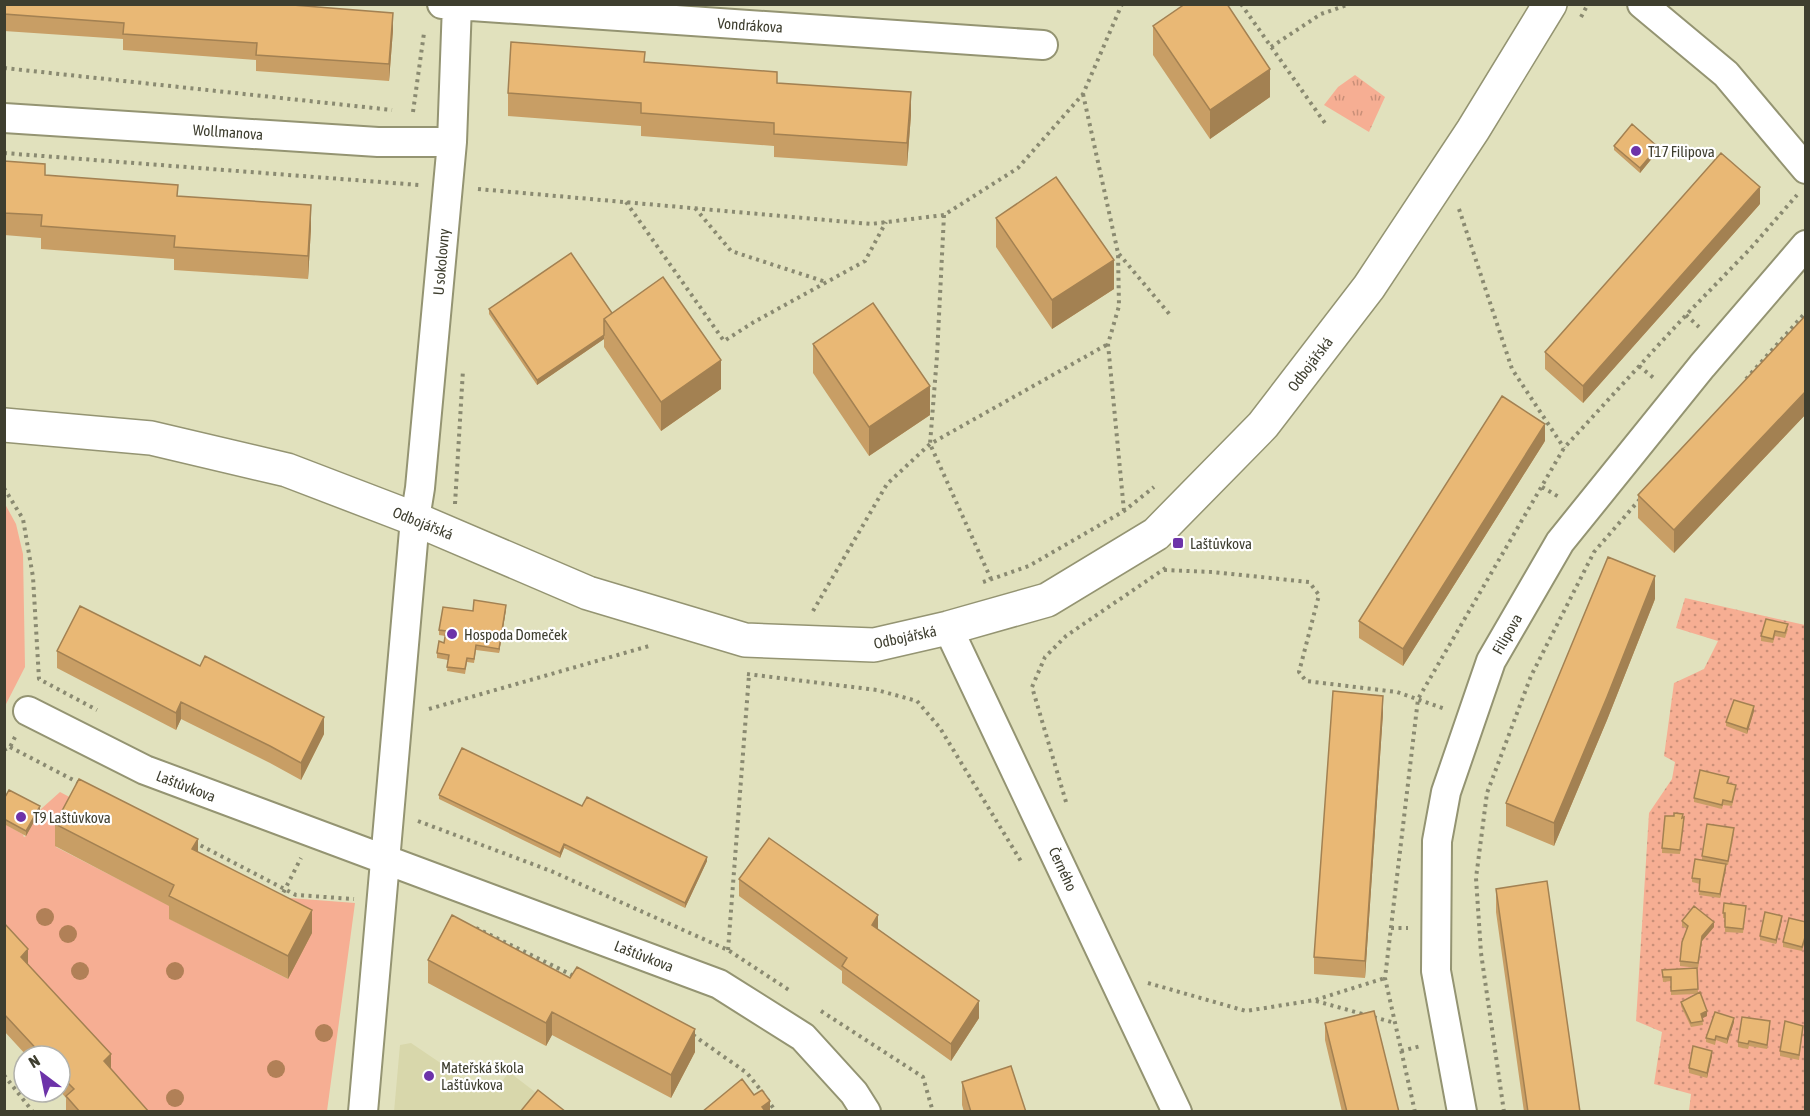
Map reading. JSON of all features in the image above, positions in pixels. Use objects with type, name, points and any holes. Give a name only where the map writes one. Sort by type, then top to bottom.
[{"type":"street","name":"Odbojářská","points":[[4,425],[151,438],[287,470],[415,519],[588,593],[746,640],[874,645],[948,628],[1047,600],[1156,534],[1263,425],[1369,287],[1473,130],[1550,4]]},
{"type":"street","points":[[1642,4],[1726,74],[1806,169]]},
{"type":"street","name":"Vondrákova","points":[[445,10],[1043,45]]},
{"type":"street","name":"U sokolovny","points":[[415,519],[421,477],[452,142],[445,10]]},
{"type":"street","name":"Wollmanova","points":[[4,118],[378,142],[452,142]]},
{"type":"street","name":"Filipova","points":[[1462,1112],[1436,971],[1437,841],[1446,792],[1491,661],[1560,542],[1702,366],[1806,245]]},
{"type":"street","points":[[363,1112],[415,519]]},
{"type":"street","name":"Černého","points":[[948,628],[1177,1112]]},
{"type":"street","name":"Laštůvkova","points":[[28,711],[145,770],[719,984],[803,1037],[854,1093],[866,1112]]},
{"type":"path","points":[[4,153],[625,201],[871,224],[944,215],[1018,168],[1083,93],[1122,4]]},
{"type":"path","points":[[1241,4],[1327,126]]},
{"type":"path","points":[[1271,47],[1321,14],[1350,4]]},
{"type":"path","points":[[418,142],[413,112],[445,10]]},
{"type":"path","points":[[4,68],[413,112]]},
{"type":"path","points":[[1083,93],[1118,253],[1119,306],[1108,344],[1124,511]]},
{"type":"path","points":[[625,201],[724,341],[865,261],[886,221]]},
{"type":"path","points":[[695,208],[731,251],[826,282]]},
{"type":"path","points":[[1459,208],[1512,369],[1564,448]]},
{"type":"path","points":[[944,215],[930,444],[991,579]]},
{"type":"path","points":[[1118,253],[1171,316]]},
{"type":"path","points":[[1744,382],[1806,312]]},
{"type":"path","points":[[813,612],[887,484],[930,444],[1108,344]]},
{"type":"path","points":[[980,583],[1029,566],[1124,511],[1160,482]]},
{"type":"path","points":[[1542,487],[1560,498]]},
{"type":"path","points":[[4,488],[23,519],[33,577],[39,679],[59,689]]},
{"type":"path","points":[[1504,1112],[1481,953],[1476,878],[1487,793],[1531,676],[1594,552],[1643,496]]},
{"type":"path","points":[[1164,570],[1212,572],[1309,582],[1319,595],[1299,672],[1306,681],[1397,692],[1418,699]]},
{"type":"path","points":[[802,612],[824,612]]},
{"type":"path","points":[[429,709],[650,646]]},
{"type":"path","points":[[728,950],[749,675]]},
{"type":"path","points":[[868,689],[917,701],[940,728],[1022,863]]},
{"type":"path","points":[[10,747],[83,785]]},
{"type":"path","points":[[185,837],[296,895],[381,900]]},
{"type":"path","points":[[278,905],[305,851]]},
{"type":"path","points":[[466,923],[582,980]]},
{"type":"path","points":[[1144,981],[1246,1011],[1315,1000],[1385,978]]},
{"type":"path","points":[[1315,1000],[1395,1023]]},
{"type":"path","points":[[690,1033],[747,1072],[776,1112]]},
{"type":"path","points":[[4,1075],[33,1112]]},
{"type":"shaded area","name":"Mateřská škola Laštůvkova","points":[[411,1043],[473,1085],[503,1080],[509,1072],[560,1111],[394,1112],[400,1045]]},
{"type":"green space","points":[[1355,75],[1385,97],[1369,132],[1324,105],[1338,87]]},
{"type":"green space","points":[[5,504],[16,524],[23,554],[25,667],[5,706]]},
{"type":"green space","points":[[1685,598],[1805,625],[1805,1111],[1689,1111],[1691,1094],[1654,1084],[1662,1032],[1636,1021],[1649,813],[1672,779],[1675,762],[1664,756],[1674,683],[1704,669],[1718,641],[1676,628]]},
{"type":"green space","points":[[60,792],[79,802],[56,847],[174,908],[170,919],[288,979],[284,906],[290,898],[355,903],[327,1111],[135,1111],[5,940],[5,824],[25,837],[41,809]]},
{"type":"building","points":[[4,4],[280,4],[393,13],[389,64],[256,55],[257,43],[123,34],[124,23],[4,14]]},
{"type":"building","points":[[1185,4],[1227,4],[1270,69],[1210,110],[1153,26]]},
{"type":"building","points":[[511,42],[645,52],[644,62],[777,72],[777,83],[911,92],[907,143],[774,134],[774,123],[641,113],[641,103],[508,93]]},
{"type":"building","name":"T17 Filipova","points":[[1632,124],[1658,147],[1640,168],[1614,146]]},
{"type":"building","points":[[1721,153],[1760,187],[1583,386],[1545,352]]},
{"type":"building","points":[[4,161],[45,164],[45,175],[178,185],[177,196],[311,205],[308,256],[174,247],[175,236],[41,226],[42,215],[4,213]]},
{"type":"building","points":[[1056,177],[1114,260],[1052,300],[996,218]]},
{"type":"building","points":[[571,253],[612,313],[604,319],[604,335],[537,380],[489,309]]},
{"type":"building","points":[[663,277],[721,360],[661,402],[604,319]]},
{"type":"building","points":[[873,303],[930,386],[869,427],[813,344]]},
{"type":"building","points":[[1806,315],[1806,391],[1674,530],[1638,495]]},
{"type":"building","points":[[1502,396],[1545,424],[1403,649],[1359,621]]},
{"type":"building","points":[[1608,557],[1655,576],[1554,823],[1506,803]]},
{"type":"building","points":[[474,600],[506,605],[499,649],[476,645],[474,659],[467,658],[465,669],[447,667],[449,655],[437,653],[439,641],[444,643],[446,631],[439,630],[443,607],[473,611]]},
{"type":"building","points":[[80,606],[200,666],[205,656],[324,717],[301,763],[181,702],[176,713],[57,651]]},
{"type":"building","points":[[1766,619],[1788,624],[1785,633],[1775,631],[1773,639],[1761,636]]},
{"type":"building","points":[[1333,691],[1383,696],[1365,961],[1314,957]]},
{"type":"building","points":[[1734,700],[1754,706],[1747,729],[1726,722]]},
{"type":"building","points":[[462,748],[582,806],[587,797],[707,857],[685,903],[564,844],[560,853],[439,795]]},
{"type":"building","points":[[1700,770],[1729,777],[1727,783],[1736,785],[1732,802],[1723,800],[1722,805],[1694,798]]},
{"type":"building","points":[[79,779],[198,839],[192,849],[312,910],[288,956],[169,896],[174,885],[55,824]]},
{"type":"building","name":"T9 Laštůvkova","points":[[9,790],[40,806],[26,831],[4,819],[4,799]]},
{"type":"building","points":[[1674,813],[1683,814],[1682,818],[1684,817],[1680,850],[1662,848],[1665,816],[1674,816]]},
{"type":"building","points":[[1707,824],[1734,828],[1728,861],[1702,856]]},
{"type":"building","points":[[769,838],[878,915],[872,925],[979,1001],[951,1044],[842,966],[847,958],[739,879]]},
{"type":"building","points":[[1695,859],[1726,864],[1720,894],[1699,891],[1700,879],[1692,878]]},
{"type":"building","points":[[1547,881],[1580,1112],[1528,1112],[1496,889]]},
{"type":"building","points":[[1724,903],[1746,906],[1743,929],[1725,927]]},
{"type":"building","points":[[1694,906],[1714,922],[1702,936],[1698,963],[1680,961],[1682,942],[1688,926],[1682,921]]},
{"type":"building","points":[[1765,912],[1782,916],[1776,940],[1760,936]]},
{"type":"building","points":[[452,915],[570,978],[577,967],[695,1029],[671,1075],[552,1012],[546,1023],[428,960]]},
{"type":"building","points":[[1789,918],[1806,922],[1806,934],[1802,947],[1783,942]]},
{"type":"building","points":[[4,923],[28,949],[21,957],[111,1054],[104,1061],[149,1112],[80,1112],[72,1103],[74,1089],[72,1087],[72,1044],[32,1044],[4,1014]]},
{"type":"building","points":[[1697,968],[1698,989],[1671,991],[1671,977],[1663,977],[1662,970]]},
{"type":"building","points":[[1700,992],[1707,1011],[1701,1014],[1703,1021],[1691,1023],[1681,1002]]},
{"type":"building","points":[[1374,1011],[1399,1112],[1347,1112],[1325,1023]]},
{"type":"building","points":[[1715,1012],[1734,1018],[1727,1039],[1716,1036],[1715,1040],[1706,1038]]},
{"type":"building","points":[[1742,1017],[1770,1021],[1767,1045],[1749,1041],[1748,1044],[1738,1042]]},
{"type":"building","points":[[1785,1021],[1803,1026],[1799,1055],[1780,1051]]},
{"type":"building","points":[[1693,1046],[1712,1051],[1707,1073],[1689,1068]]},
{"type":"building","points":[[1011,1066],[1026,1112],[971,1112],[962,1082]]},
{"type":"building","points":[[742,1079],[754,1095],[762,1090],[770,1101],[762,1107],[766,1112],[702,1112]]},
{"type":"building","points":[[538,1090],[566,1112],[520,1112]]},
{"type":"place","name":"T17 Filipova","points":[[1636,151]]},
{"type":"place","name":"Laštůvkova","points":[[1178,543]]},
{"type":"place","name":"Hospoda Domeček","points":[[452,634]]},
{"type":"place","name":"T9 Laštůvkova","points":[[21,817]]},
{"type":"place","name":"Mateřská škola Laštůvkova","points":[[429,1076]]}]
